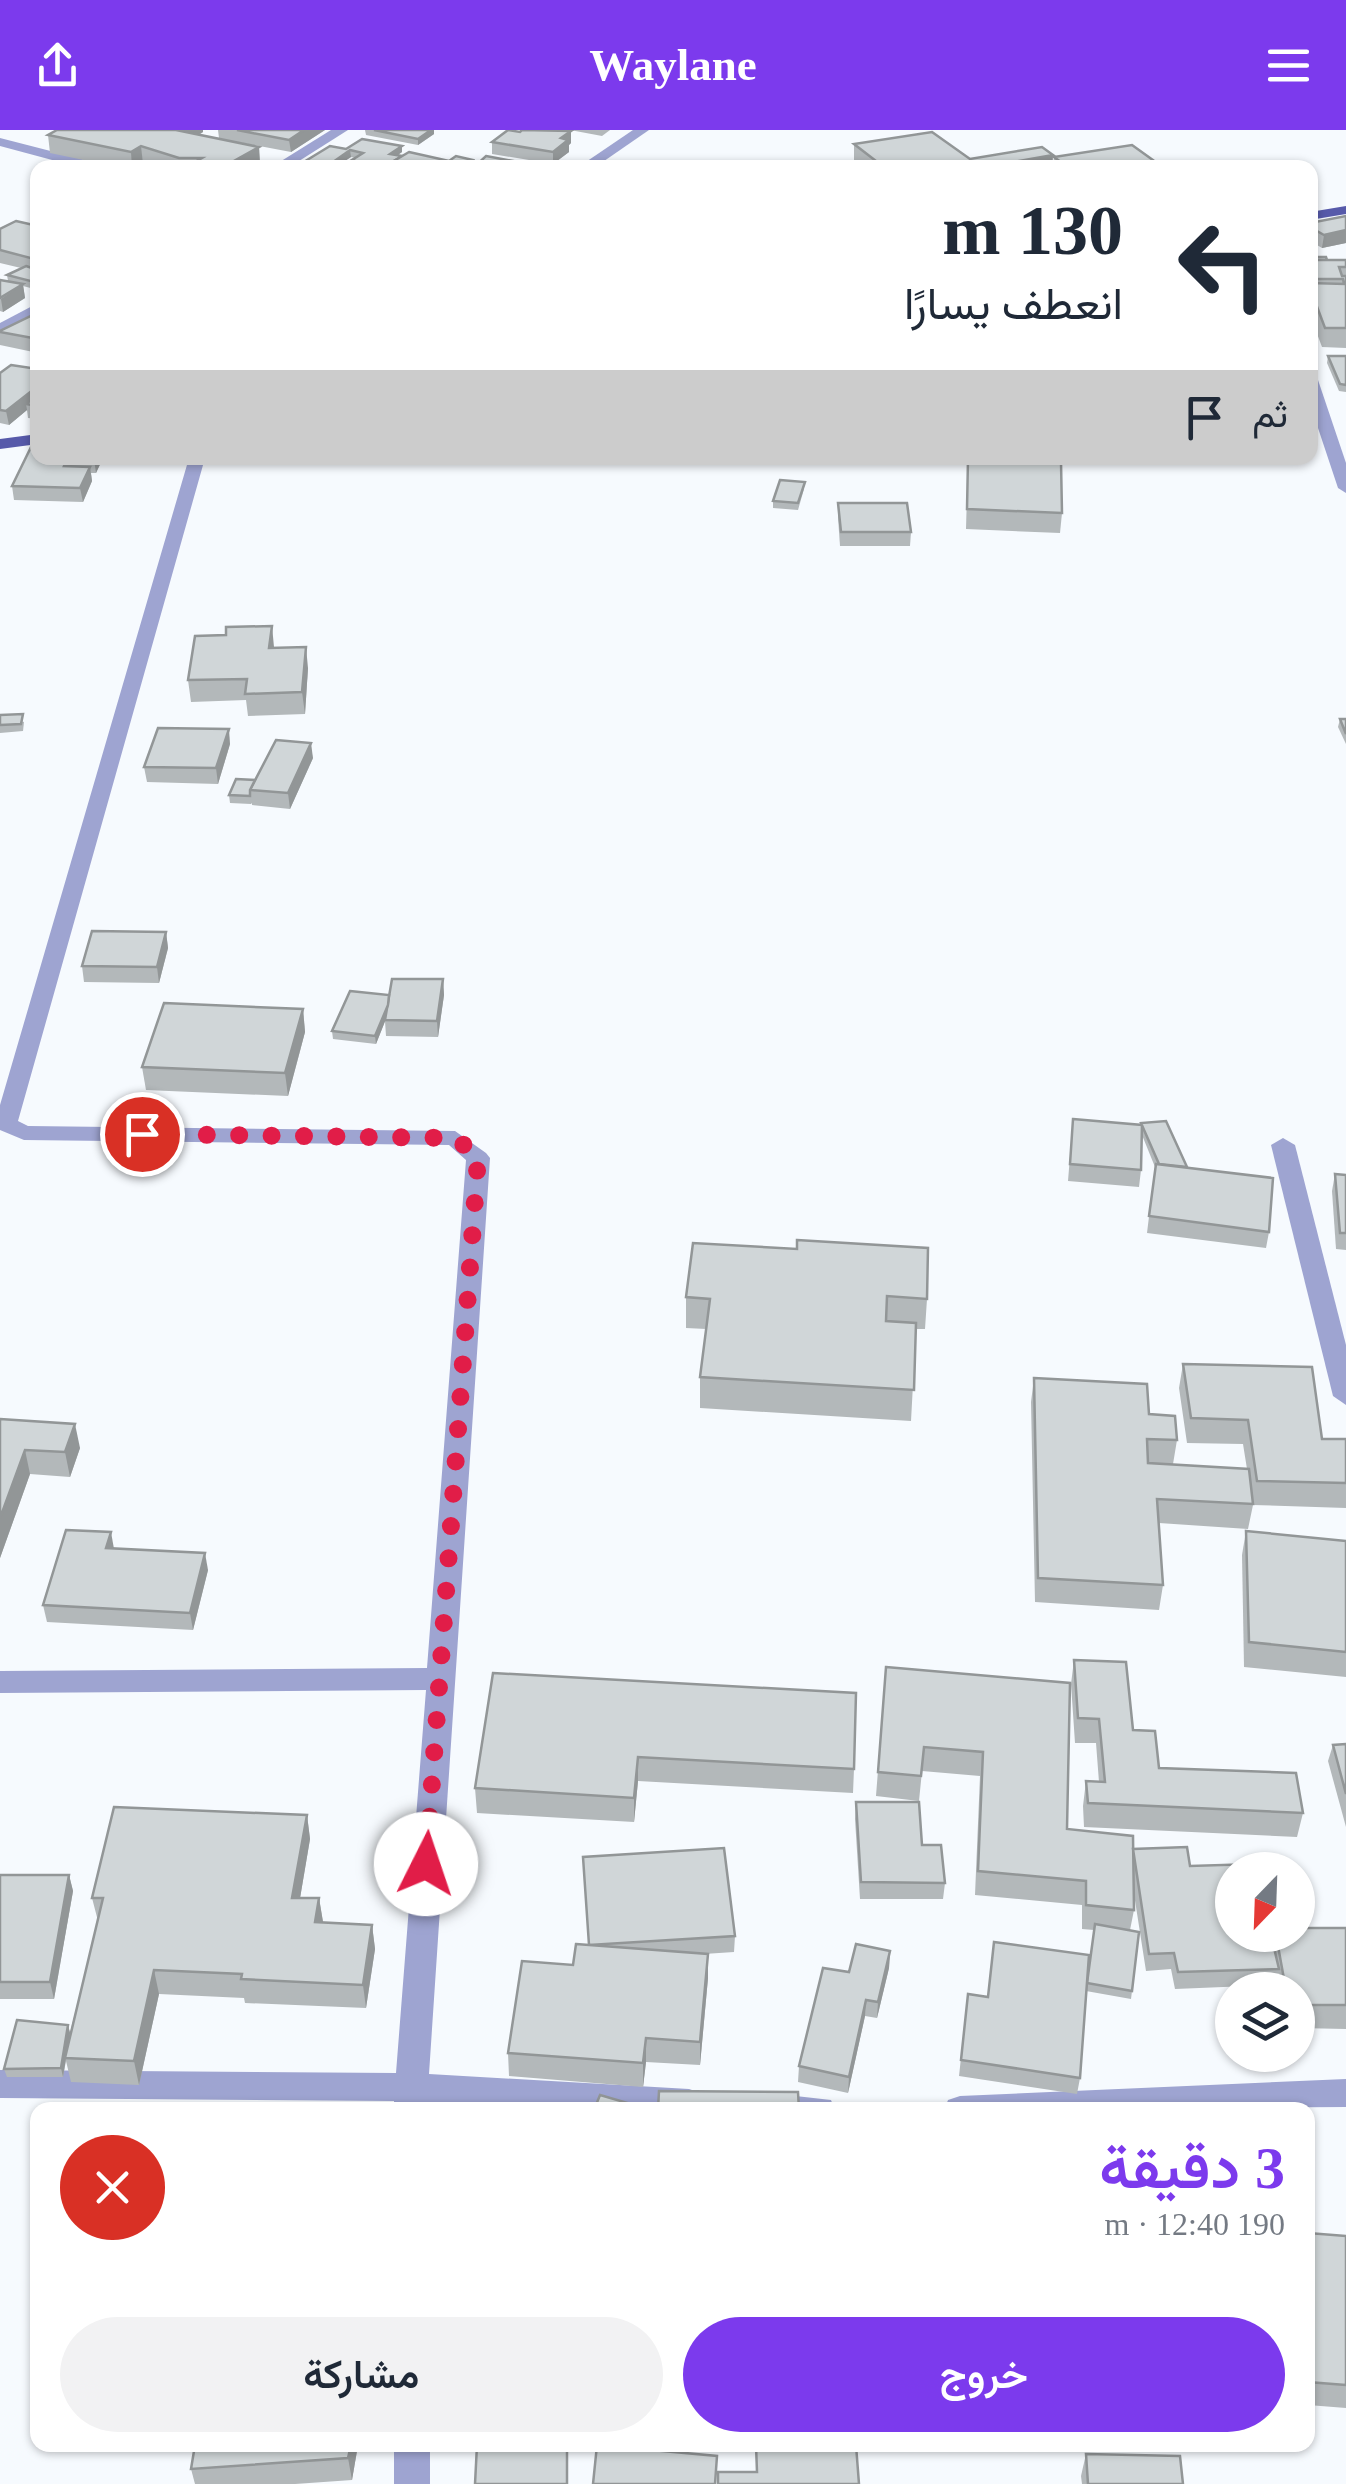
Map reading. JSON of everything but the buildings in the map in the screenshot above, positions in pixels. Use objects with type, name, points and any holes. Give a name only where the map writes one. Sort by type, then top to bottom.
[{"type":"main road","points":[[1318,215],[1346,210]]},
{"type":"main road","points":[[0,444],[30,440]]},
{"type":"street","points":[[290,160],[341,130]]},
{"type":"street","points":[[596,160],[642,130]]},
{"type":"street","points":[[0,142],[69,160]]},
{"type":"street","points":[[0,329],[30,312]]},
{"type":"street","points":[[1318,404],[1346,488]]},
{"type":"street","points":[[195,465],[6,1124],[24,1132],[456,1138],[478,1158],[410,2098]]},
{"type":"street","points":[[1283,1145],[1346,1396]]},
{"type":"street","points":[[0,1682],[440,1678]]},
{"type":"street","points":[[0,2084],[593,2102]]},
{"type":"street","points":[[1153,2102],[1346,2094]]},
{"type":"street","points":[[412,2452],[412,2484]]},
{"type":"route","points":[[142,1134],[456,1138],[478,1158],[426,1864]]}]
